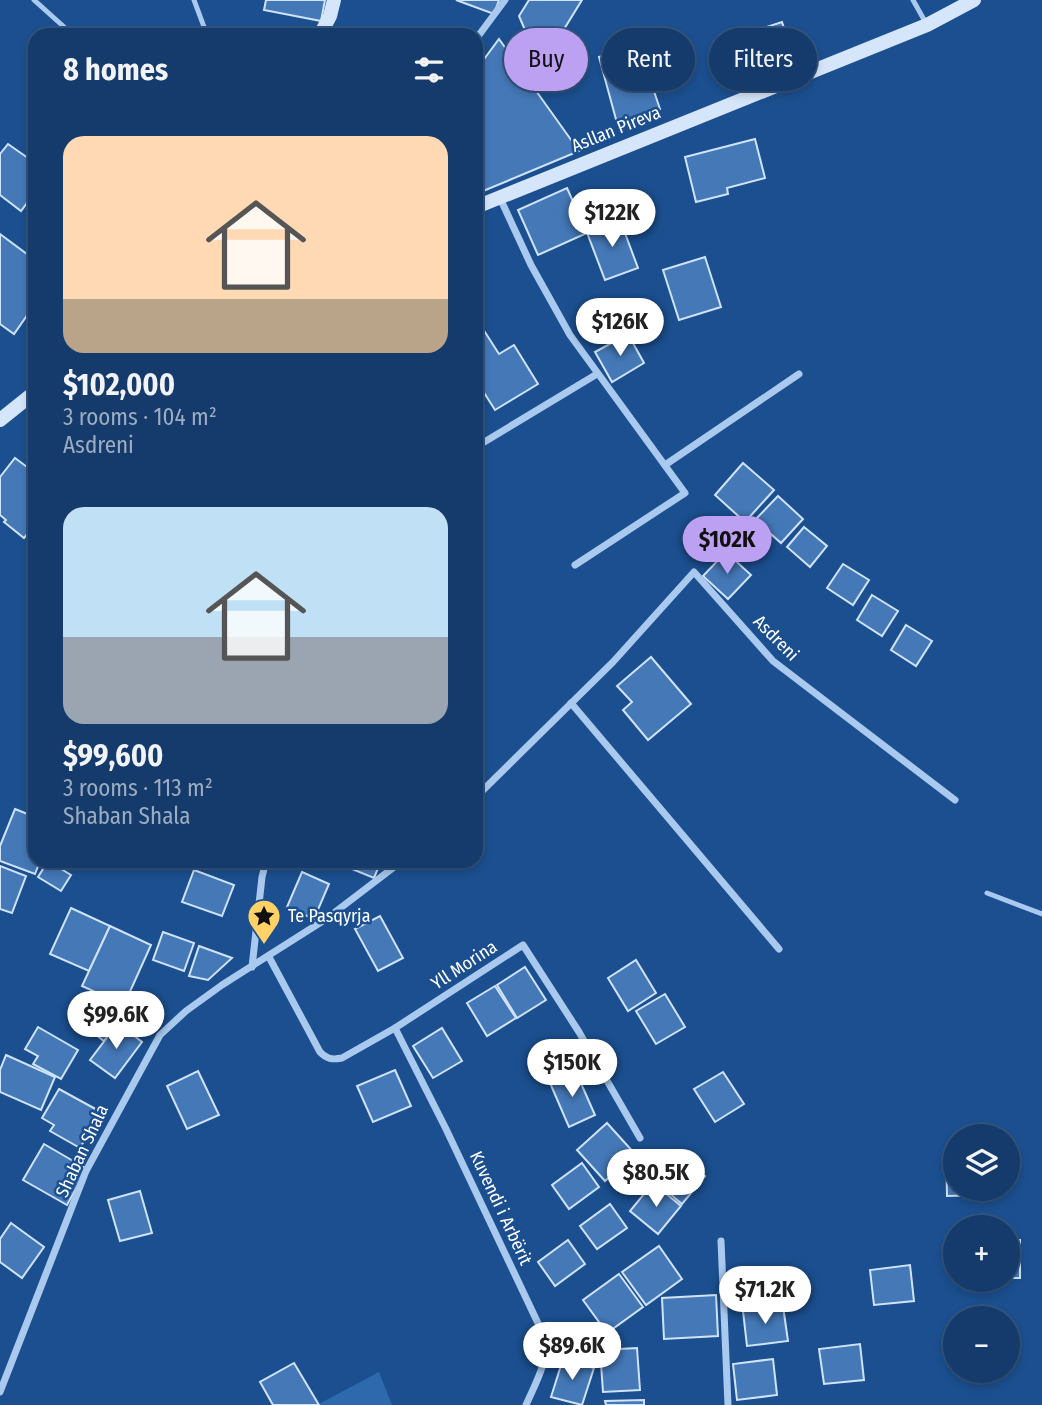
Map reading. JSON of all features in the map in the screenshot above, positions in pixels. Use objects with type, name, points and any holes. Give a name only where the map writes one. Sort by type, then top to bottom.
[{"type":"street","points":[[323,28],[334,0]]},
{"type":"street","points":[[483,30],[505,0]]},
{"type":"street","name":"Asllan Pireva","points":[[483,204],[927,24],[974,0]]},
{"type":"street","points":[[500,198],[552,306],[597,374],[685,493],[575,565]]},
{"type":"street","points":[[483,443],[597,374]]},
{"type":"street","points":[[665,465],[799,374]]},
{"type":"street","points":[[0,420],[28,398]]},
{"type":"street","name":"Asdreni","points":[[483,790],[613,662],[694,572],[773,661],[955,800]]},
{"type":"street","points":[[571,703],[779,949]]},
{"type":"street","points":[[253,967],[264,868]]},
{"type":"street","points":[[253,967],[326,919],[393,868]]},
{"type":"street","name":"Yll Morina","points":[[269,957],[320,1052],[325,1058],[333,1059],[342,1058],[395,1028],[523,945],[579,1032],[640,1138]]},
{"type":"street","name":"Shaban Shala","points":[[0,1392],[86,1171],[153,1046],[160,1035],[186,1011],[253,967]]},
{"type":"street","name":"Kuvendi i Arbërit","points":[[395,1028],[545,1338],[544,1360],[526,1405]]},
{"type":"street","points":[[721,1241],[728,1405]]},
{"type":"lane","points":[[34,0],[66,28]]},
{"type":"lane","points":[[194,0],[204,28]]},
{"type":"lane","points":[[913,0],[927,24]]},
{"type":"lane","points":[[987,892],[1042,914]]},
{"type":"shaded area","points":[[379,1372],[392,1405],[317,1405]]},
{"type":"building","points":[[266,0],[325,0],[321,21],[264,10]]},
{"type":"building","points":[[456,0],[499,0],[494,14]]},
{"type":"building","points":[[529,0],[582,0],[565,28],[524,28],[519,16]]},
{"type":"building","points":[[782,22],[784,28],[763,28]]},
{"type":"building","points":[[499,39],[504,46],[504,91],[536,91],[579,151],[483,191],[483,61]]},
{"type":"building","points":[[608,91],[654,91],[660,109],[617,123]]},
{"type":"building","points":[[755,139],[765,178],[727,188],[728,194],[696,202],[685,157]]},
{"type":"building","points":[[8,144],[28,158],[28,202],[21,211],[0,195],[0,154]]},
{"type":"building","points":[[567,188],[587,233],[538,255],[518,210]]},
{"type":"building","points":[[619,217],[638,268],[605,280],[586,230]]},
{"type":"building","points":[[0,234],[28,255],[28,314],[14,334],[0,324]]},
{"type":"building","points":[[705,257],[721,307],[679,320],[663,270]]},
{"type":"building","points":[[483,329],[499,354],[514,345],[538,384],[495,410],[483,391]]},
{"type":"building","points":[[628,334],[644,363],[612,382],[595,352]]},
{"type":"building","points":[[15,458],[28,468],[28,533],[24,538],[4,522],[6,520],[0,515],[0,477]]},
{"type":"building","points":[[743,463],[774,490],[745,522],[715,495]]},
{"type":"building","points":[[778,496],[803,519],[781,543],[755,520]]},
{"type":"building","points":[[804,527],[827,546],[810,567],[787,547]]},
{"type":"building","points":[[726,552],[751,575],[728,599],[703,576]]},
{"type":"building","points":[[843,564],[869,580],[853,605],[827,588]]},
{"type":"building","points":[[872,595],[898,611],[882,636],[857,620]]},
{"type":"building","points":[[906,625],[932,641],[916,666],[891,650]]},
{"type":"building","points":[[651,657],[691,704],[648,740],[623,710],[632,702],[617,686]]},
{"type":"building","points":[[15,809],[28,814],[28,868],[37,868],[35,874],[0,861],[0,846]]},
{"type":"building","points":[[0,866],[26,876],[12,913],[0,909]]},
{"type":"building","points":[[44,868],[60,868],[71,875],[61,891],[38,877]]},
{"type":"building","points":[[349,868],[378,868],[374,878]]},
{"type":"building","points":[[194,870],[234,885],[222,916],[182,902]]},
{"type":"building","points":[[302,872],[329,884],[314,919],[287,907]]},
{"type":"building","points":[[71,908],[110,926],[89,971],[50,954]]},
{"type":"building","points":[[380,916],[403,958],[378,971],[355,929]]},
{"type":"building","points":[[110,926],[151,945],[124,1005],[82,986]]},
{"type":"building","points":[[163,932],[194,943],[184,971],[153,960]]},
{"type":"building","points":[[199,946],[232,958],[208,980],[189,976]]},
{"type":"building","points":[[636,960],[656,993],[628,1011],[608,978]]},
{"type":"building","points":[[525,967],[546,1000],[517,1018],[497,985]]},
{"type":"building","points":[[495,986],[516,1018],[487,1036],[467,1003]]},
{"type":"building","points":[[665,994],[685,1027],[656,1044],[636,1011]]},
{"type":"building","points":[[83,997],[118,1023],[104,1041],[69,1014]]},
{"type":"building","points":[[118,1023],[142,1042],[115,1078],[90,1060]]},
{"type":"building","points":[[38,1027],[78,1050],[61,1079],[33,1064],[38,1056],[25,1049]]},
{"type":"building","points":[[442,1028],[462,1061],[433,1078],[413,1046]]},
{"type":"building","points":[[6,1055],[55,1077],[41,1110],[0,1092],[0,1070]]},
{"type":"building","points":[[395,1070],[411,1106],[373,1122],[357,1086]]},
{"type":"building","points":[[198,1071],[219,1115],[187,1129],[167,1086]]},
{"type":"building","points":[[576,1072],[595,1115],[569,1127],[550,1083]]},
{"type":"building","points":[[723,1072],[744,1104],[715,1122],[694,1089]]},
{"type":"building","points":[[59,1089],[101,1112],[80,1148],[50,1131],[54,1125],[42,1118]]},
{"type":"building","points":[[607,1123],[635,1154],[605,1181],[577,1150]]},
{"type":"building","points":[[44,1144],[87,1169],[67,1205],[23,1180]]},
{"type":"building","points":[[678,1153],[705,1176],[682,1204],[655,1181]]},
{"type":"building","points":[[582,1163],[599,1187],[569,1209],[552,1185]]},
{"type":"building","points":[[653,1183],[681,1206],[658,1234],[630,1211]]},
{"type":"building","points":[[140,1191],[152,1233],[120,1241],[108,1200]]},
{"type":"building","points":[[610,1204],[627,1228],[597,1249],[580,1226]]},
{"type":"building","points":[[11,1223],[44,1247],[22,1278],[0,1262],[0,1239]]},
{"type":"building","points":[[568,1240],[585,1264],[555,1286],[538,1262]]},
{"type":"building","points":[[659,1246],[682,1279],[646,1305],[622,1272]]},
{"type":"building","points":[[910,1265],[914,1301],[874,1305],[870,1270]]},
{"type":"building","points":[[619,1274],[643,1307],[607,1333],[583,1300]]},
{"type":"building","points":[[716,1295],[718,1336],[664,1339],[662,1298]]},
{"type":"building","points":[[783,1306],[788,1341],[747,1346],[743,1311]]},
{"type":"building","points":[[860,1344],[864,1380],[824,1384],[819,1349]]},
{"type":"building","points":[[637,1348],[640,1390],[603,1392],[600,1350]]},
{"type":"building","points":[[563,1359],[594,1368],[582,1405],[551,1397]]},
{"type":"building","points":[[773,1359],[777,1395],[737,1400],[733,1364]]},
{"type":"building","points":[[294,1363],[319,1405],[273,1405],[260,1382]]},
{"type":"building","points":[[644,1400],[644,1405],[606,1405],[605,1401]]},
{"type":"place","name":"Te Pasqyrja","points":[[264,946]]}]
